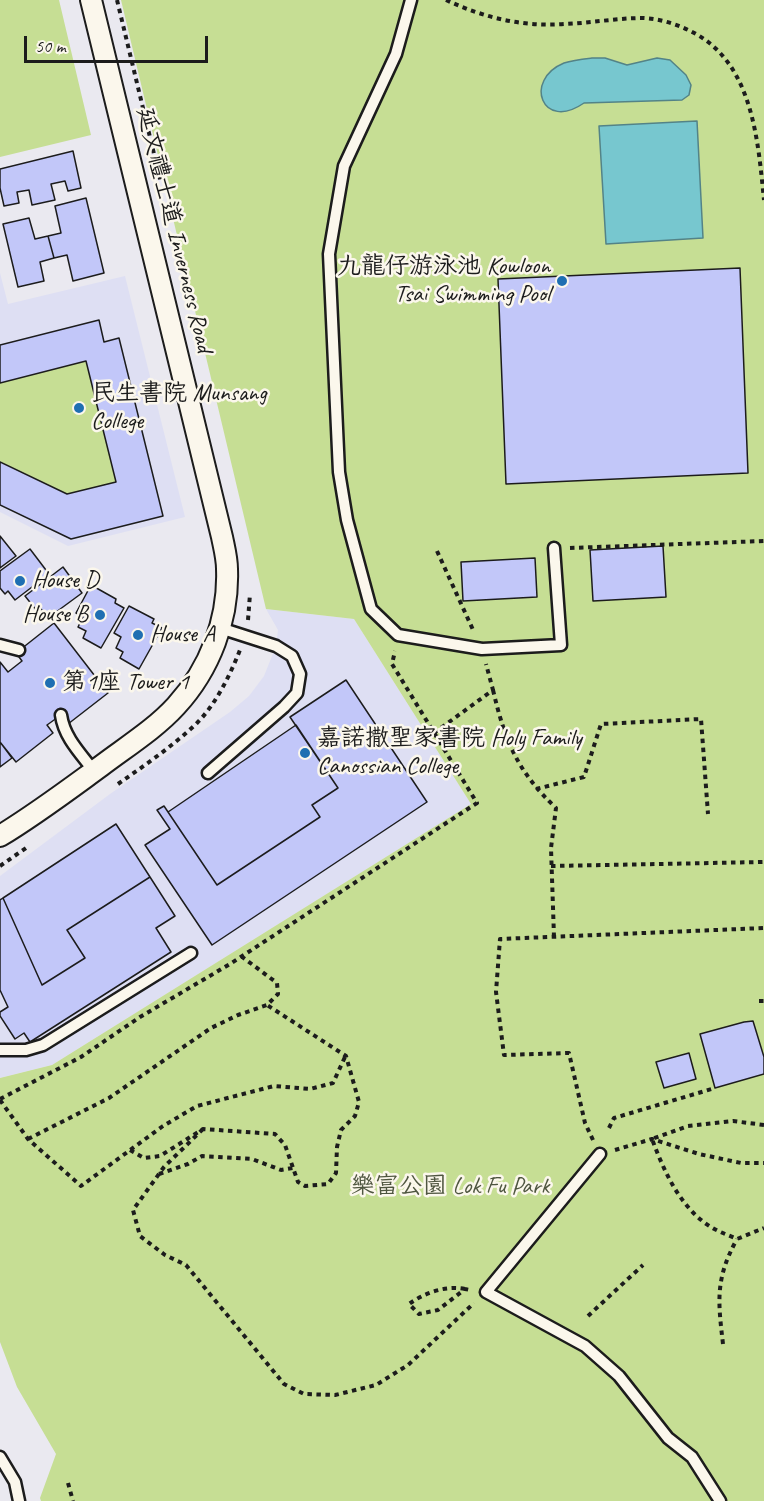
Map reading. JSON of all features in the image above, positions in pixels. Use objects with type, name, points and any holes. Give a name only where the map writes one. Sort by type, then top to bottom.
[{"type":"street","name":"延文禮士道 Inverness Road","points":[[0,836],[94,771],[152,728],[175,707],[200,674],[209,657],[220,628],[226,598],[227,567],[222,537],[91,0]]},
{"type":"lane","points":[[411,0],[396,54],[344,166],[329,254],[339,472],[347,520],[371,609],[398,635],[482,649],[561,645],[554,548]]},
{"type":"lane","points":[[208,773],[284,707],[297,693],[300,674],[292,656],[276,646],[220,628]]},
{"type":"lane","points":[[0,645],[19,650]]},
{"type":"lane","points":[[61,715],[66,735],[94,771]]},
{"type":"lane","points":[[0,1050],[26,1050],[43,1045],[191,953]]},
{"type":"lane","points":[[600,1154],[486,1292],[585,1346],[618,1376],[668,1438],[692,1457],[720,1501]]},
{"type":"lane","points":[[0,1457],[15,1482],[19,1501]]},
{"type":"path","points":[[117,0],[162,186]]},
{"type":"path","points":[[446,0],[470,11],[516,23],[565,24],[646,18],[684,27],[701,37],[716,48],[729,63],[747,97],[764,200]]},
{"type":"path","points":[[554,548],[764,541]]},
{"type":"path","points":[[117,785],[165,751],[199,722],[219,692],[234,665],[245,635],[251,583]]},
{"type":"path","points":[[346,1056],[333,1083],[310,1089],[274,1086],[197,1106],[163,1126],[81,1186],[28,1139],[0,1100],[81,1057],[140,1017],[241,956],[477,803],[392,664],[398,635]]},
{"type":"path","points":[[493,690],[510,746],[518,763],[536,789],[556,808],[551,848],[554,937]]},
{"type":"path","points":[[536,789],[584,777],[601,724],[701,720],[708,814]]},
{"type":"path","points":[[0,866],[30,846]]},
{"type":"path","points":[[551,867],[764,862]]},
{"type":"path","points":[[764,928],[500,939],[496,992],[504,1055],[569,1053],[585,1123],[600,1154],[688,1126],[733,1121],[764,1125]]},
{"type":"path","points":[[28,1139],[109,1098],[211,1028],[267,1005],[278,994],[276,983],[241,956]]},
{"type":"path","points":[[130,1150],[144,1158],[160,1156],[203,1129],[275,1134],[285,1144],[298,1182],[305,1186],[328,1184],[336,1173],[337,1147],[341,1130],[355,1116],[359,1102],[346,1056],[267,1005]]},
{"type":"path","points":[[609,1128],[614,1118],[715,1088]]},
{"type":"path","points":[[203,1129],[159,1174],[133,1210],[140,1236],[165,1255],[186,1265],[284,1384],[304,1394],[335,1395],[376,1385],[408,1365],[486,1292]]},
{"type":"path","points":[[652,1138],[699,1154],[741,1163],[764,1163]]},
{"type":"path","points":[[652,1138],[664,1171],[683,1201],[710,1227],[737,1239]]},
{"type":"path","points":[[159,1174],[188,1164],[202,1156],[252,1159],[281,1170],[293,1168]]},
{"type":"path","points":[[723,1344],[719,1287],[726,1260],[737,1239],[764,1228]]},
{"type":"path","points":[[588,1316],[643,1265]]},
{"type":"path","points":[[465,1289],[438,1310],[419,1314],[409,1304],[423,1294],[458,1288],[465,1289],[486,1292]]},
{"type":"path","points":[[68,1483],[73,1501]]},
{"type":"shaded area","name":"民生書院 Munsang College","points":[[0,273],[8,304],[125,276],[185,517],[68,546],[0,512]]},
{"type":"shaded area","name":"嘉諾撒聖家書院 Holy Family Canossian College","points":[[266,609],[354,619],[471,804],[52,1065],[0,1078],[0,876],[110,794],[230,712],[249,696],[264,676],[276,646],[278,630]]},
{"type":"green space","points":[[0,0],[59,0],[91,135],[0,157]]},
{"type":"green space","name":"樂富公園 Lok Fu Park","points":[[121,0],[764,0],[764,1501],[41,1501],[40,1498],[56,1454],[17,1387],[0,1342],[0,1078],[52,1065],[471,804],[354,619],[266,609]]},
{"type":"green space","points":[[86,361],[116,482],[67,494],[0,462],[0,383]]},
{"type":"water","points":[[605,58],[627,65],[657,58],[670,60],[686,75],[691,85],[689,95],[682,100],[584,103],[569,110],[557,111],[548,108],[541,91],[544,80],[551,71],[564,63]]},
{"type":"water","points":[[697,121],[703,238],[606,244],[599,126]]},
{"type":"building","points":[[73,151],[81,188],[68,191],[65,181],[51,184],[55,200],[32,205],[29,190],[17,192],[19,203],[4,206],[0,188],[0,169]]},
{"type":"building","points":[[86,198],[104,273],[73,281],[67,255],[54,258],[48,236],[61,233],[55,206]]},
{"type":"building","points":[[29,218],[35,239],[48,236],[54,258],[40,262],[44,281],[18,287],[3,224]]},
{"type":"building","points":[[740,268],[748,473],[506,484],[498,279]]},
{"type":"building","points":[[99,320],[104,342],[119,338],[163,516],[71,539],[0,505],[0,462],[67,494],[116,482],[86,361],[0,383],[0,345]]},
{"type":"building","points":[[0,536],[16,556],[0,568]]},
{"type":"building","points":[[663,546],[666,597],[593,601],[590,550]]},
{"type":"building","name":"House D","points":[[30,549],[49,574],[15,600],[8,591],[5,594],[0,588],[0,571]]},
{"type":"building","points":[[535,558],[537,597],[463,601],[461,562]]},
{"type":"building","points":[[63,567],[82,593],[48,618],[41,609],[37,611],[25,596]]},
{"type":"building","name":"House B","points":[[91,585],[116,599],[115,603],[124,608],[101,648],[83,638],[86,631],[78,627],[83,617],[76,613]]},
{"type":"building","name":"House A","points":[[129,606],[154,619],[152,623],[162,628],[139,669],[120,658],[123,652],[116,648],[121,637],[114,633]]},
{"type":"building","name":"第1座 Tower 1","points":[[54,623],[108,693],[68,724],[61,715],[47,725],[53,733],[16,762],[0,742],[0,662],[8,672],[22,661],[16,653]]},
{"type":"building","points":[[346,680],[427,802],[212,945],[145,845],[170,829],[157,810],[164,806],[217,885],[320,817],[312,805],[338,788],[290,717]]},
{"type":"building","points":[[296,725],[338,788],[312,805],[320,817],[217,885],[168,812]]},
{"type":"building","points":[[0,742],[12,758],[0,767]]},
{"type":"building","points":[[116,824],[150,877],[67,930],[85,958],[42,985],[3,898]]},
{"type":"building","points":[[150,877],[175,916],[156,928],[171,952],[30,1042],[24,1033],[15,1039],[0,1016],[0,1012],[8,1007],[0,990],[0,900],[3,898],[42,985],[85,958],[67,930]]},
{"type":"building","points":[[753,1021],[764,1057],[764,1074],[715,1088],[700,1034]]},
{"type":"building","points":[[689,1053],[696,1079],[664,1088],[656,1062]]},
{"type":"place","name":"九龍仔游泳池 Kowloon Tsai Swimming Pool","points":[[562,281]]},
{"type":"place","name":"民生書院 Munsang College","points":[[79,408]]},
{"type":"place","name":"House D","points":[[20,581]]},
{"type":"place","name":"House B","points":[[100,615]]},
{"type":"place","name":"House A","points":[[138,635]]},
{"type":"place","name":"第1座 Tower 1","points":[[50,683]]},
{"type":"place","name":"嘉諾撒聖家書院 Holy Family Canossian College","points":[[305,753]]}]
